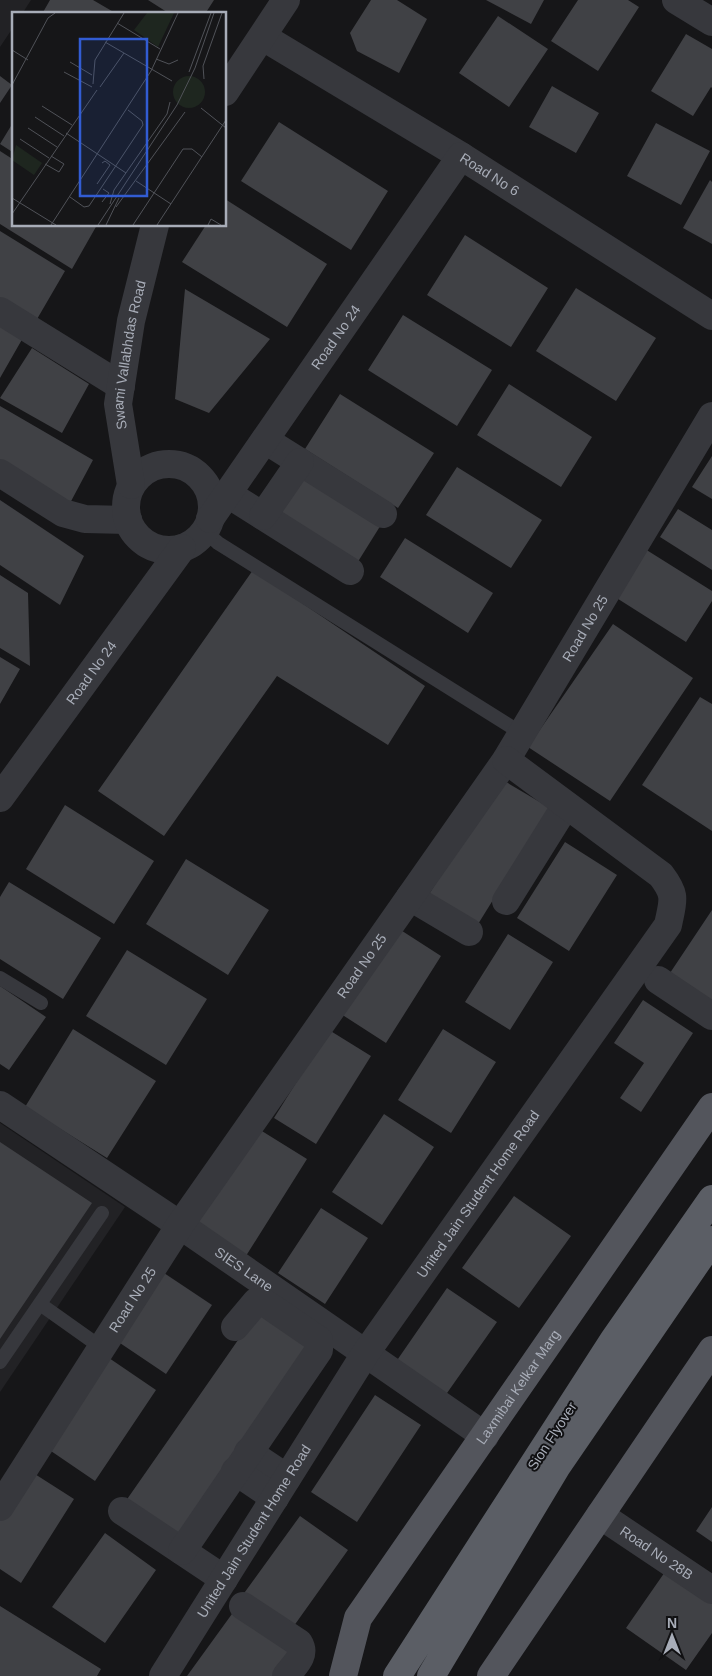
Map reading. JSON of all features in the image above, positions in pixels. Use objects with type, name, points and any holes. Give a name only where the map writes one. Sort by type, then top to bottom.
[{"type":"highway","name":"Sion Flyover","points":[[397,1676],[613,1342],[712,1199]]},
{"type":"highway","name":"Sion Flyover","points":[[432,1676],[557,1466],[712,1240]]},
{"type":"main road","name":"Laxmibai Kelkar Marg","points":[[344,1676],[358,1618],[712,1108]]},
{"type":"main road","points":[[491,1676],[712,1350]]},
{"type":"street","points":[[226,91],[286,0]]},
{"type":"street","points":[[676,0],[712,22]]},
{"type":"street","name":"Road No 6","points":[[263,37],[461,156],[712,316]]},
{"type":"street","name":"Road No 24","points":[[208,525],[461,156]]},
{"type":"street","name":"Swami Vallabhdas Road","points":[[132,485],[118,404],[131,321],[155,226]]},
{"type":"street","points":[[0,312],[121,386]]},
{"type":"street","name":"Road No 25","points":[[0,1507],[180,1225],[506,760],[712,416]]},
{"type":"street","points":[[265,440],[383,514]]},
{"type":"street","points":[[263,516],[300,462]]},
{"type":"street","points":[[166,464],[180,466],[192,471],[202,480],[209,492],[212,506],[208,525],[196,541],[182,548],[168,550],[153,548],[140,540],[130,528],[128,520],[126,499],[132,485],[141,474],[153,468],[166,464]]},
{"type":"street","points":[[0,473],[63,513],[85,519],[128,520]]},
{"type":"street","points":[[228,494],[350,571]]},
{"type":"street","name":"Road No 24","points":[[0,798],[182,548]]},
{"type":"street","name":"United Jain Student Home Road","points":[[163,1676],[365,1354],[668,925],[672,904],[672,890],[661,875],[506,760]]},
{"type":"street","points":[[506,901],[566,805]]},
{"type":"street","points":[[410,897],[469,932]]},
{"type":"street","points":[[658,980],[712,1016]]},
{"type":"street","name":"SIES Lane","points":[[0,1105],[180,1225],[486,1436]]},
{"type":"street","points":[[182,1551],[319,1350],[319,1340],[265,1302],[256,1302],[235,1327]]},
{"type":"street","points":[[242,1461],[281,1488]]},
{"type":"street","points":[[122,1511],[224,1579]]},
{"type":"street","name":"Road No 28B","points":[[600,1515],[712,1590]]},
{"type":"street","points":[[243,1606],[299,1643],[302,1648],[301,1656],[289,1675]]},
{"type":"lane","points":[[208,525],[218,543],[521,733]]},
{"type":"lane","points":[[0,978],[41,1003]]},
{"type":"lane","points":[[0,1362],[102,1212]]},
{"type":"lane","points":[[40,1304],[102,1348]]},
{"type":"shaded area","points":[[0,0],[31,0],[23,12],[12,12],[12,29],[0,47]]},
{"type":"shaded area","points":[[0,1123],[125,1207],[0,1392]]},
{"type":"building","points":[[50,0],[93,0],[114,12],[43,12]]},
{"type":"building","points":[[148,0],[214,0],[206,12],[167,12]]},
{"type":"building","points":[[371,0],[397,0],[427,19],[399,73],[357,51],[350,33]]},
{"type":"building","points":[[486,0],[544,0],[531,24]]},
{"type":"building","points":[[578,0],[628,0],[639,7],[598,71],[551,41]]},
{"type":"building","points":[[498,16],[548,49],[509,107],[459,73]]},
{"type":"building","points":[[686,34],[712,49],[712,88],[693,116],[651,91]]},
{"type":"building","points":[[0,76],[12,85],[0,103]]},
{"type":"building","points":[[552,86],[599,113],[576,153],[529,127]]},
{"type":"building","points":[[279,122],[388,191],[351,250],[241,181]]},
{"type":"building","points":[[656,123],[710,151],[681,205],[627,176]]},
{"type":"building","points":[[12,124],[12,152],[0,144]]},
{"type":"building","points":[[0,151],[12,159],[12,226],[96,226],[72,269],[0,224]]},
{"type":"building","points":[[710,180],[712,182],[712,244],[683,228]]},
{"type":"building","points":[[226,200],[327,264],[287,327],[182,262],[205,226],[226,226]]},
{"type":"building","points":[[0,231],[65,271],[33,326],[0,305]]},
{"type":"building","points":[[465,235],[548,288],[511,347],[427,295]]},
{"type":"building","points":[[576,288],[656,338],[616,401],[536,351]]},
{"type":"building","points":[[185,289],[270,339],[209,413],[175,399]]},
{"type":"building","points":[[403,315],[492,370],[457,426],[368,370]]},
{"type":"building","points":[[0,321],[24,336],[0,378]]},
{"type":"building","points":[[32,348],[89,384],[62,433],[0,398]]},
{"type":"building","points":[[509,384],[592,437],[561,487],[477,435]]},
{"type":"building","points":[[340,394],[434,453],[398,508],[305,449]]},
{"type":"building","points":[[0,406],[93,460],[69,505],[0,462]]},
{"type":"building","points":[[712,456],[712,499],[692,487]]},
{"type":"building","points":[[457,467],[542,520],[511,568],[426,515]]},
{"type":"building","points":[[308,471],[384,520],[354,568],[271,516]]},
{"type":"building","points":[[0,500],[84,556],[60,605],[0,565]]},
{"type":"building","points":[[678,509],[712,530],[712,570],[660,537]]},
{"type":"building","points":[[405,538],[493,593],[468,633],[380,577]]},
{"type":"building","points":[[645,549],[712,591],[712,601],[686,642],[615,597]]},
{"type":"building","points":[[253,570],[425,686],[388,745],[277,676],[164,836],[98,791]]},
{"type":"building","points":[[0,575],[28,593],[30,666],[0,648]]},
{"type":"building","points":[[613,624],[693,678],[610,801],[528,747]]},
{"type":"building","points":[[0,657],[20,669],[0,704]]},
{"type":"building","points":[[700,697],[712,704],[712,831],[642,785]]},
{"type":"building","points":[[501,779],[550,808],[475,929],[426,899]]},
{"type":"building","points":[[65,805],[154,861],[114,924],[26,869]]},
{"type":"building","points":[[565,842],[617,875],[569,951],[517,918]]},
{"type":"building","points":[[186,859],[269,910],[228,975],[146,924]]},
{"type":"building","points":[[9,882],[101,938],[63,999],[0,959],[0,897]]},
{"type":"building","points":[[712,910],[712,1004],[668,976]]},
{"type":"building","points":[[396,927],[441,956],[386,1043],[341,1014]]},
{"type":"building","points":[[508,934],[553,962],[510,1030],[465,1002]]},
{"type":"building","points":[[127,950],[207,999],[166,1065],[86,1016]]},
{"type":"building","points":[[0,986],[46,1017],[9,1070],[0,1064]]},
{"type":"building","points":[[643,1000],[693,1033],[641,1112],[620,1098],[644,1063],[614,1043]]},
{"type":"building","points":[[73,1029],[156,1081],[107,1158],[25,1107]]},
{"type":"building","points":[[443,1029],[496,1062],[451,1133],[398,1100]]},
{"type":"building","points":[[329,1030],[371,1056],[316,1144],[274,1118]]},
{"type":"building","points":[[384,1114],[434,1147],[382,1225],[332,1192]]},
{"type":"building","points":[[257,1128],[307,1159],[244,1259],[194,1228]]},
{"type":"building","points":[[0,1142],[92,1203],[0,1339]]},
{"type":"building","points":[[514,1196],[571,1236],[519,1308],[462,1268]]},
{"type":"building","points":[[321,1208],[368,1238],[325,1304],[278,1273]]},
{"type":"building","points":[[161,1271],[212,1305],[166,1374],[114,1339]]},
{"type":"building","points":[[447,1288],[497,1322],[440,1403],[391,1369]]},
{"type":"building","points":[[261,1307],[315,1344],[177,1542],[123,1505]]},
{"type":"building","points":[[109,1358],[156,1390],[95,1481],[48,1449]]},
{"type":"building","points":[[375,1395],[421,1425],[357,1522],[311,1492]]},
{"type":"building","points":[[27,1469],[74,1499],[21,1583],[0,1569],[0,1512]]},
{"type":"building","points":[[712,1507],[712,1542],[696,1531]]},
{"type":"building","points":[[300,1516],[348,1550],[291,1630],[242,1596]]},
{"type":"building","points":[[105,1533],[156,1570],[105,1643],[52,1607]]},
{"type":"building","points":[[667,1569],[712,1600],[712,1633],[686,1670],[626,1628]]},
{"type":"building","points":[[0,1606],[101,1669],[97,1676],[0,1676]]},
{"type":"building","points":[[237,1607],[297,1649],[278,1676],[187,1676]]}]
